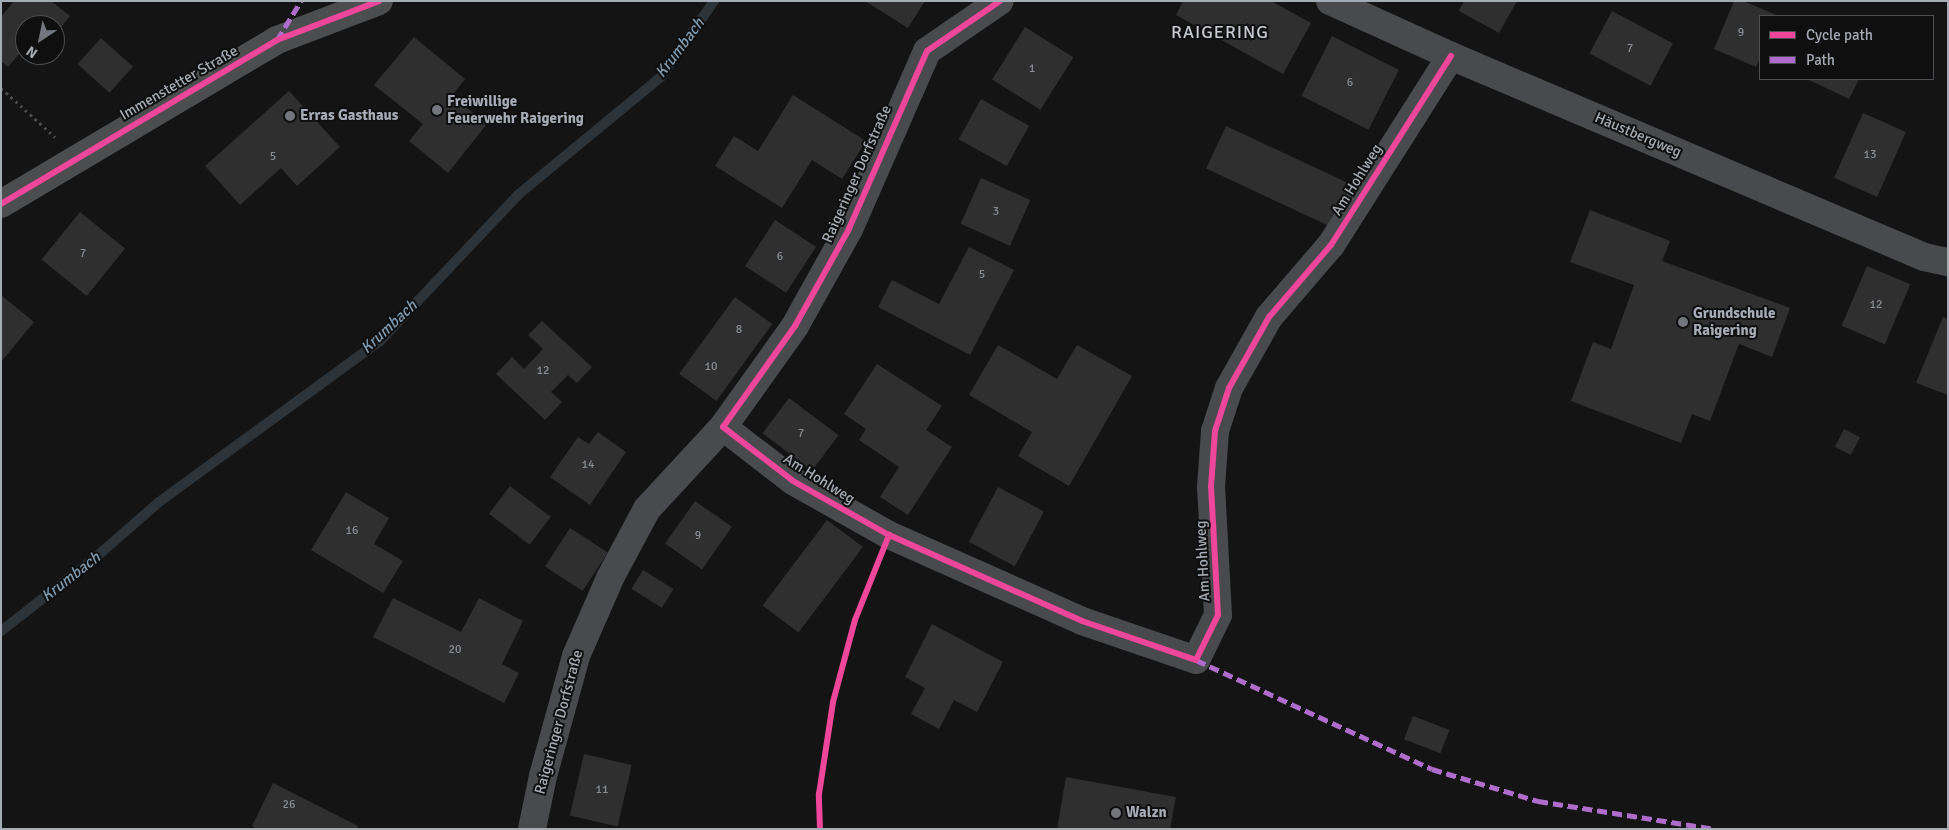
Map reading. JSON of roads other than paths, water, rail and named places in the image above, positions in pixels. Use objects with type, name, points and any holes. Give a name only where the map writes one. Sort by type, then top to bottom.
[{"type":"main road","name":"Immenstetter Straße","points":[[1,204],[277,40],[379,1]]},
{"type":"street","name":"Raigeringer Dorfstraße","points":[[532,829],[543,776],[576,656],[610,578],[647,509],[723,427],[794,326],[849,229],[927,51],[1000,1]]},
{"type":"street","name":"Häustbergweg","points":[[1330,1],[1451,56],[1924,257],[1948,262]]},
{"type":"street","name":"Am Hohlweg","points":[[723,427],[793,481],[889,535],[1082,621],[1196,660],[1218,615],[1211,487],[1215,430],[1230,388],[1269,317],[1332,245],[1451,56]]},
{"type":"waterway","name":"Krumbach","points":[[1,631],[96,557],[159,502],[380,341],[519,194],[661,77],[714,1]]},
{"type":"place","name":"Freiwillige Feuerwehr Raigering","points":[[437,110]]},
{"type":"place","name":"Erras Gasthaus","points":[[290,116]]},
{"type":"place","name":"Grundschule Raigering","points":[[1683,322]]},
{"type":"place","name":"Walzn","points":[[1116,813]]},
{"type":"district","name":"RAIGERING","points":[[1220,32]]}]
